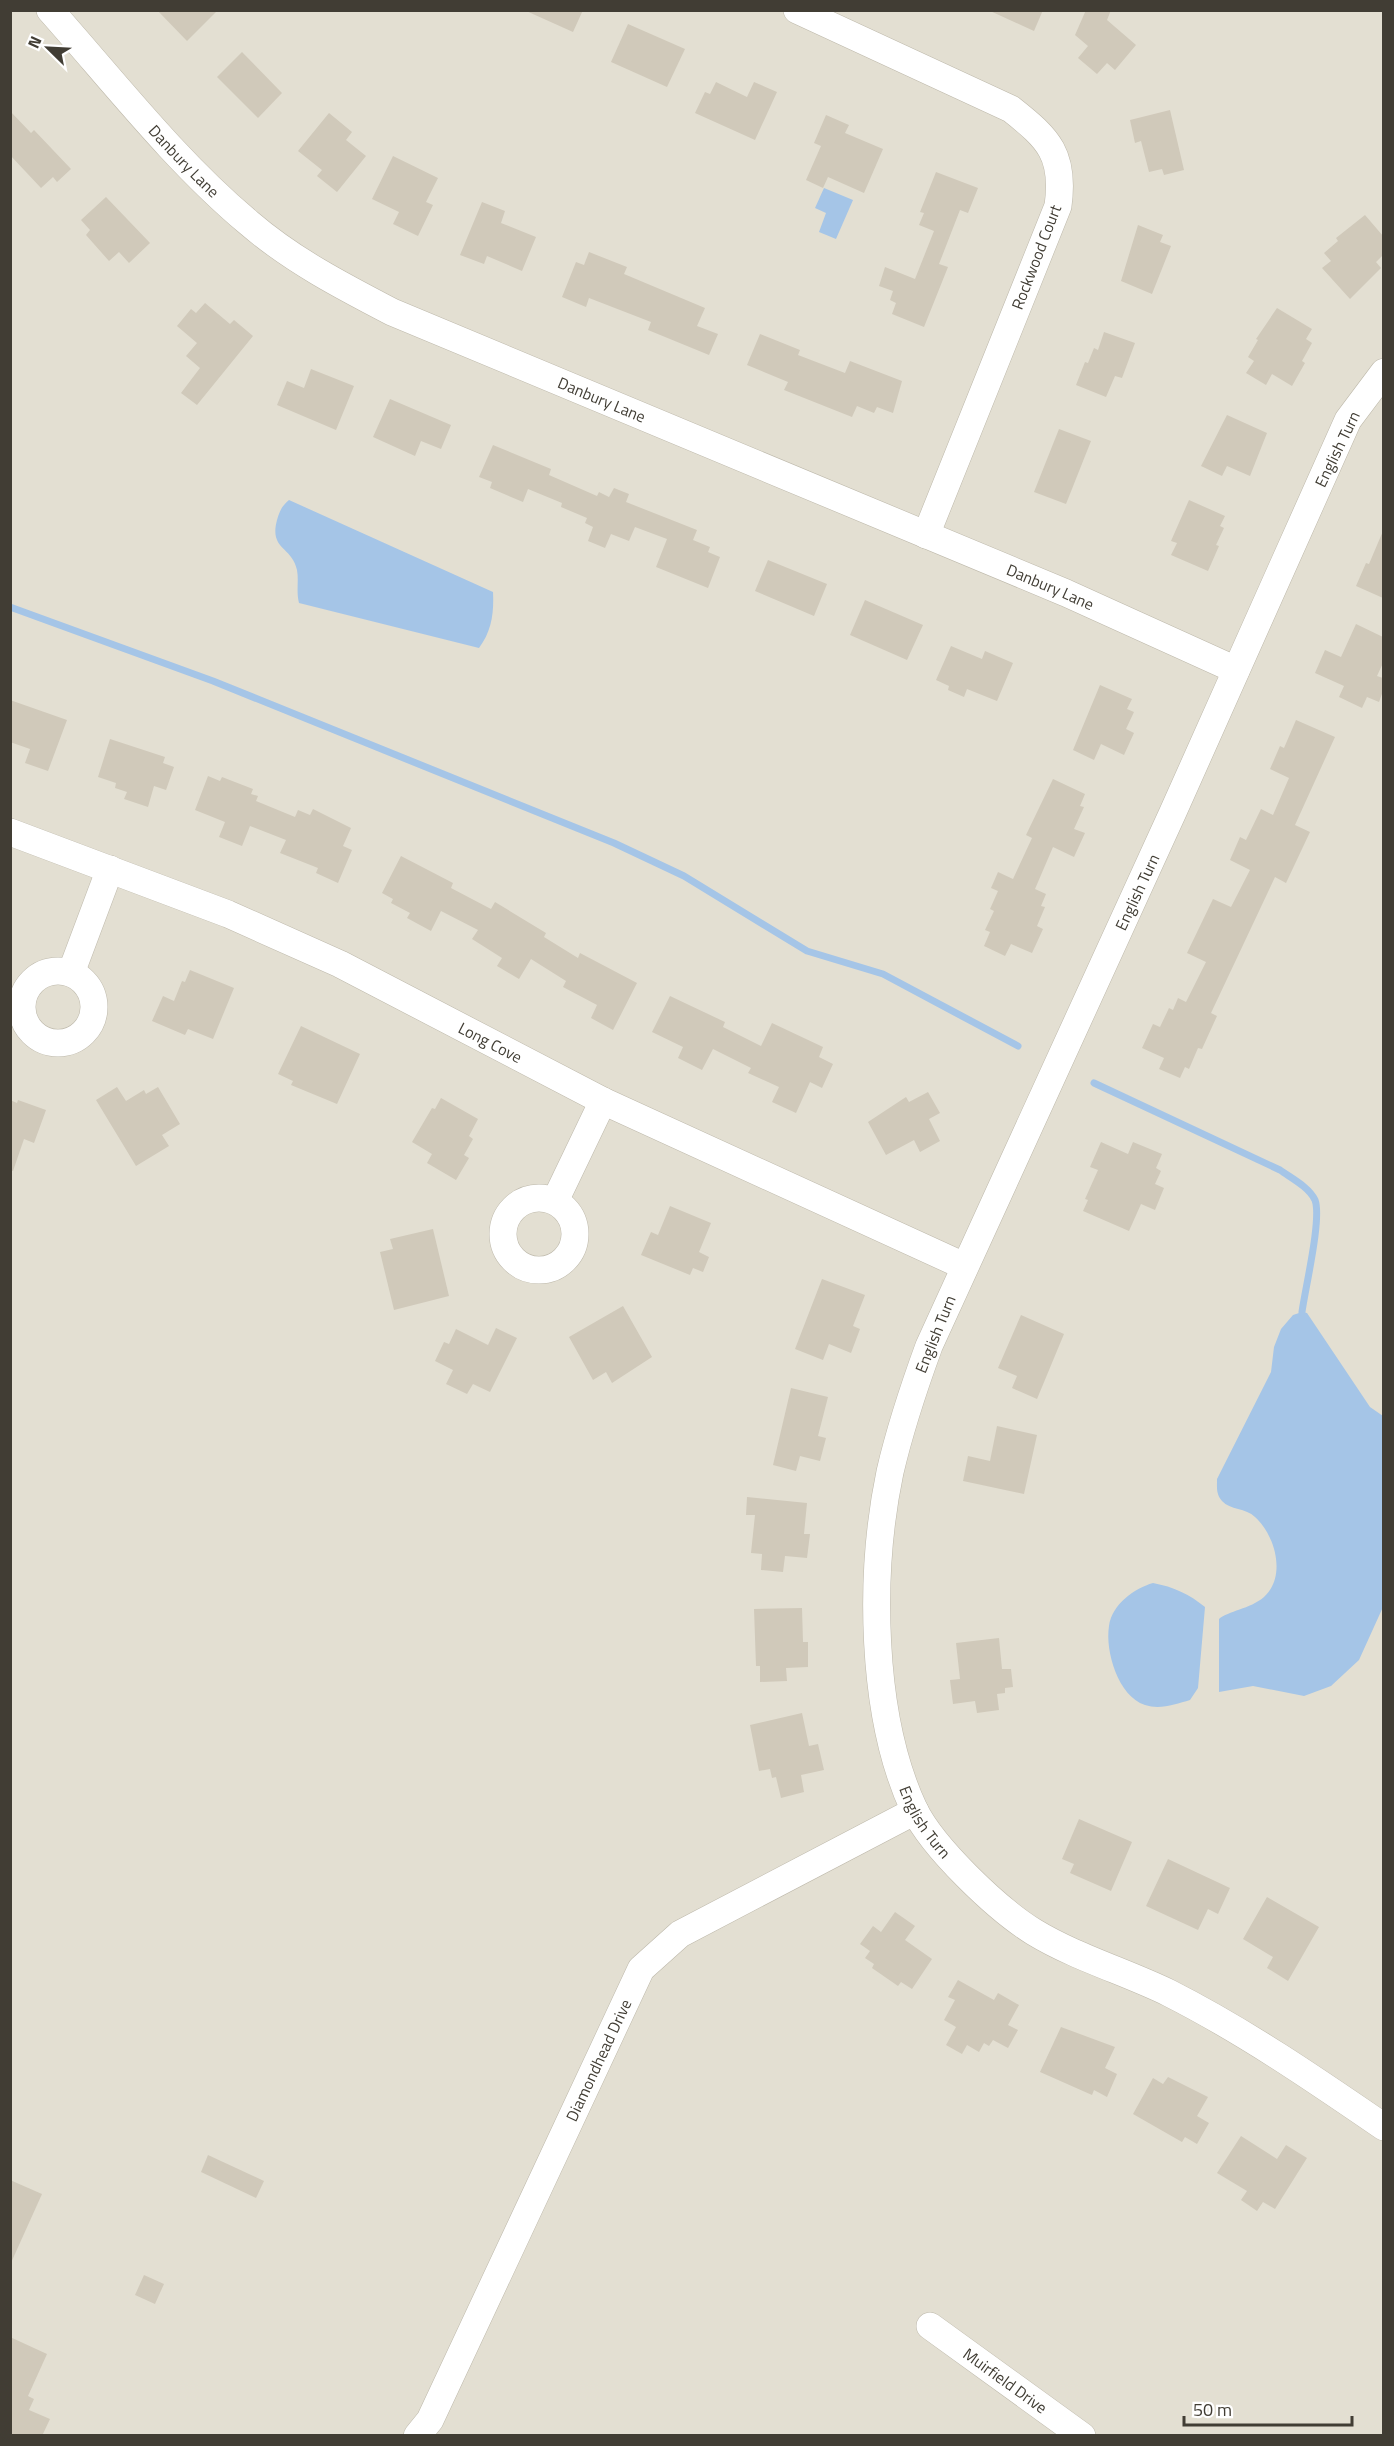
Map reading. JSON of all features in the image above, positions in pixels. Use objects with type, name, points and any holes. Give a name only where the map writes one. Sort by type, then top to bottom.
[{"type":"street","name":"Danbury Lane","points":[[50,10],[204,182],[249,223],[293,257],[339,285],[402,316],[1066,593],[1236,670]]},
{"type":"street","name":"Rockwood Court","points":[[797,10],[1011,109],[1036,128],[1050,144],[1059,163],[1061,184],[1058,206],[926,535]]},
{"type":"street","name":"English Turn","points":[[1383,372],[1348,420],[929,1346],[911,1394],[890,1473],[879,1563],[877,1633],[885,1710],[896,1762],[915,1811],[948,1856],[989,1899],[1035,1933],[1169,1994],[1282,2058],[1383,2127]]},
{"type":"street","name":"Long Cove","points":[[10,832],[228,914],[340,964],[603,1101],[964,1266]]},
{"type":"street","points":[[71,973],[110,869]]},
{"type":"street","points":[[555,1201],[603,1101]]},
{"type":"street","name":"Diamondhead Drive","points":[[417,2436],[430,2420],[641,1969],[680,1934],[915,1811]]},
{"type":"street","name":"Muirfield Drive","points":[[930,2326],[1082,2436]]},
{"type":"shaded area","points":[[11,11],[1383,11],[1383,2435],[11,2436]]},
{"type":"water","points":[[824,188],[853,200],[836,239],[819,232],[826,213],[815,208]]},
{"type":"water","points":[[289,500],[493,592],[491,621],[487,635],[479,648],[299,603],[297,570],[291,556],[278,543],[275,530],[280,511]]},
{"type":"water","points":[[1307,1313],[1370,1407],[1383,1416],[1383,1607],[1359,1660],[1331,1686],[1304,1696],[1253,1686],[1219,1692],[1219,1619],[1264,1597],[1271,1588],[1277,1567],[1273,1545],[1262,1525],[1251,1514],[1222,1501],[1218,1493],[1217,1479],[1271,1372],[1274,1347],[1281,1329],[1293,1315]]},
{"type":"water","points":[[1153,1583],[1181,1592],[1205,1607],[1198,1688],[1190,1700],[1162,1707],[1145,1705],[1127,1692],[1115,1672],[1108,1636],[1111,1618],[1119,1604],[1132,1593]]},
{"type":"building","points":[[157,10],[218,10],[187,41]]},
{"type":"building","points":[[524,10],[583,10],[573,32]]},
{"type":"building","points":[[988,10],[1043,10],[1034,31]]},
{"type":"building","points":[[1086,10],[1111,10],[1107,20],[1136,45],[1115,70],[1107,63],[1097,74],[1078,58],[1088,46],[1075,35]]},
{"type":"building","points":[[628,24],[685,49],[667,87],[611,62]]},
{"type":"building","points":[[242,52],[282,93],[258,118],[217,77]]},
{"type":"building","points":[[716,82],[747,97],[754,82],[777,92],[755,140],[695,113],[705,92],[710,94]]},
{"type":"building","points":[[1170,110],[1184,170],[1164,175],[1162,169],[1149,172],[1141,141],[1135,143],[1130,120]]},
{"type":"building","points":[[10,111],[31,133],[34,130],[71,169],[57,182],[53,177],[41,188],[10,155]]},
{"type":"building","points":[[329,113],[352,132],[346,140],[366,156],[337,192],[317,176],[322,170],[298,151]]},
{"type":"building","points":[[826,115],[849,125],[845,133],[883,149],[864,193],[828,177],[823,188],[806,180],[821,146],[814,143]]},
{"type":"building","points":[[393,156],[438,178],[426,202],[433,205],[418,236],[393,224],[399,212],[372,199]]},
{"type":"building","points":[[936,172],[978,188],[968,213],[960,210],[939,264],[948,267],[924,327],[892,314],[896,303],[890,300],[893,291],[879,286],[885,267],[915,279],[934,231],[919,225],[924,213],[920,212]]},
{"type":"building","points":[[106,197],[150,243],[129,263],[119,252],[109,261],[86,235],[90,230],[81,220]]},
{"type":"building","points":[[482,202],[505,211],[501,223],[536,237],[522,271],[487,256],[484,264],[460,255]]},
{"type":"building","points":[[1365,215],[1383,236],[1383,255],[1376,262],[1381,268],[1350,299],[1322,268],[1331,261],[1324,253],[1338,241],[1336,238]]},
{"type":"building","points":[[1138,225],[1163,235],[1160,242],[1171,246],[1152,294],[1121,281]]},
{"type":"building","points":[[589,252],[627,267],[624,274],[705,308],[697,326],[718,334],[709,355],[648,330],[651,322],[589,298],[586,307],[562,297],[576,262],[584,265]]},
{"type":"building","points":[[205,303],[230,324],[234,320],[253,336],[197,405],[181,393],[200,368],[186,356],[197,343],[177,326],[191,309],[196,313]]},
{"type":"building","points":[[1277,308],[1312,329],[1306,339],[1312,343],[1302,361],[1305,363],[1292,386],[1272,374],[1266,385],[1246,373],[1254,361],[1248,357],[1258,340],[1256,339]]},
{"type":"building","points":[[1104,332],[1135,343],[1122,378],[1115,376],[1106,397],[1076,385],[1085,362],[1088,363],[1094,348],[1098,350]]},
{"type":"building","points":[[760,334],[800,350],[798,355],[845,373],[850,361],[902,381],[893,413],[877,407],[874,413],[857,406],[852,417],[784,390],[788,382],[747,365]]},
{"type":"building","points":[[311,369],[354,386],[336,430],[277,405],[287,381],[304,388]]},
{"type":"building","points":[[390,399],[451,425],[441,449],[421,441],[415,456],[373,437]]},
{"type":"building","points":[[1227,415],[1267,433],[1250,476],[1227,466],[1222,476],[1201,466]]},
{"type":"building","points":[[1059,429],[1091,441],[1066,504],[1034,492]]},
{"type":"building","points":[[493,445],[551,469],[549,475],[597,496],[599,492],[609,497],[614,488],[629,494],[626,502],[697,530],[693,540],[710,547],[708,552],[720,557],[708,588],[656,567],[667,539],[635,527],[629,541],[611,534],[605,548],[588,541],[593,527],[585,523],[587,518],[561,507],[562,503],[528,489],[523,502],[490,488],[492,482],[479,477]]},
{"type":"building","points":[[1189,500],[1225,516],[1220,526],[1224,528],[1216,545],[1219,546],[1208,571],[1171,555],[1177,543],[1171,541]]},
{"type":"building","points":[[1383,531],[1383,598],[1356,586],[1366,563],[1369,564]]},
{"type":"building","points":[[768,560],[827,584],[814,616],[755,591]]},
{"type":"building","points":[[865,600],[923,625],[907,660],[850,635]]},
{"type":"building","points":[[1356,624],[1383,637],[1383,663],[1377,676],[1383,678],[1383,691],[1379,702],[1367,697],[1362,708],[1339,697],[1344,686],[1315,673],[1325,650],[1341,657]]},
{"type":"building","points":[[951,646],[982,659],[985,651],[1013,663],[997,701],[967,689],[964,697],[948,690],[949,686],[936,680]]},
{"type":"building","points":[[1100,685],[1132,699],[1127,709],[1134,712],[1126,729],[1134,733],[1124,755],[1101,744],[1094,760],[1073,750]]},
{"type":"building","points":[[10,700],[67,720],[48,771],[25,763],[30,749],[10,742]]},
{"type":"building","points":[[1296,720],[1335,737],[1295,825],[1310,832],[1286,883],[1275,877],[1211,1013],[1217,1016],[1202,1049],[1198,1048],[1189,1069],[1185,1067],[1180,1078],[1159,1069],[1164,1058],[1142,1048],[1153,1024],[1160,1027],[1169,1008],[1173,1010],[1178,998],[1186,1002],[1206,962],[1187,953],[1213,899],[1231,907],[1250,870],[1230,860],[1240,837],[1246,840],[1261,809],[1273,815],[1289,778],[1270,769],[1280,746],[1284,748]]},
{"type":"building","points":[[110,739],[165,757],[163,763],[174,767],[166,790],[154,786],[148,807],[124,799],[127,792],[115,788],[116,783],[98,777]]},
{"type":"building","points":[[208,776],[220,781],[222,777],[253,789],[251,794],[258,796],[256,801],[295,817],[298,810],[310,815],[313,809],[351,828],[343,846],[352,850],[338,883],[316,873],[318,868],[280,853],[286,840],[250,826],[242,846],[219,837],[225,822],[195,810]]},
{"type":"building","points":[[1053,779],[1085,794],[1080,806],[1084,807],[1074,829],[1085,833],[1074,857],[1053,847],[1035,889],[1046,894],[1041,906],[1045,907],[1037,926],[1043,929],[1032,953],[1011,944],[1005,956],[984,946],[990,932],[985,930],[994,911],[990,909],[998,891],[991,888],[998,872],[1013,879],[1032,838],[1026,835]]},
{"type":"building","points":[[401,856],[453,883],[451,888],[491,909],[495,902],[546,933],[544,937],[578,958],[580,953],[637,983],[613,1030],[591,1018],[597,1005],[563,987],[566,981],[531,959],[519,979],[497,966],[502,958],[472,939],[478,930],[441,911],[431,931],[407,918],[410,913],[391,903],[393,899],[382,893]]},
{"type":"building","points":[[190,970],[234,988],[213,1039],[188,1029],[185,1035],[152,1021],[163,996],[174,1001],[182,981],[185,982]]},
{"type":"building","points":[[670,996],[725,1022],[723,1027],[761,1046],[772,1023],[823,1047],[819,1057],[833,1064],[822,1088],[810,1082],[796,1113],[772,1102],[779,1087],[748,1073],[751,1068],[713,1049],[702,1070],[678,1058],[683,1047],[652,1032]]},
{"type":"building","points":[[301,1026],[360,1054],[337,1104],[291,1085],[293,1081],[278,1074]]},
{"type":"building","points":[[117,1087],[126,1101],[144,1090],[146,1094],[158,1087],[180,1124],[162,1135],[169,1146],[136,1166],[96,1100]]},
{"type":"building","points":[[928,1092],[940,1113],[929,1119],[940,1141],[920,1152],[914,1140],[886,1155],[868,1122],[906,1097],[909,1102]]},
{"type":"building","points":[[441,1098],[478,1119],[469,1136],[473,1139],[464,1155],[469,1158],[456,1180],[427,1163],[432,1154],[412,1142],[432,1108],[435,1109]]},
{"type":"building","points":[[10,1100],[17,1103],[18,1100],[46,1110],[34,1143],[24,1139],[13,1171],[10,1170]]},
{"type":"building","points":[[1101,1142],[1128,1154],[1133,1142],[1162,1154],[1156,1168],[1161,1171],[1155,1184],[1164,1188],[1155,1210],[1141,1204],[1129,1231],[1083,1211],[1088,1200],[1085,1199],[1098,1170],[1090,1167]]},
{"type":"building","points":[[670,1206],[711,1223],[699,1252],[709,1257],[703,1272],[693,1268],[690,1275],[641,1255],[651,1232],[658,1235]]},
{"type":"building","points":[[433,1229],[449,1296],[394,1310],[380,1252],[393,1249],[390,1239]]},
{"type":"building","points":[[822,1279],[865,1295],[853,1326],[860,1329],[851,1353],[829,1344],[823,1360],[795,1349]]},
{"type":"building","points":[[623,1306],[652,1357],[612,1383],[606,1372],[593,1380],[569,1337]]},
{"type":"building","points":[[1021,1315],[1064,1334],[1037,1399],[1012,1388],[1017,1376],[998,1368]]},
{"type":"building","points":[[496,1328],[517,1338],[490,1392],[473,1384],[467,1394],[446,1384],[453,1370],[435,1361],[444,1342],[449,1344],[456,1329],[488,1345]]},
{"type":"building","points":[[791,1388],[828,1397],[818,1436],[826,1438],[820,1461],[800,1456],[796,1471],[773,1465]]},
{"type":"building","points":[[997,1426],[1037,1435],[1024,1494],[963,1481],[968,1456],[990,1461]]},
{"type":"building","points":[[747,1497],[807,1503],[804,1534],[810,1534],[807,1558],[785,1556],[783,1572],[761,1570],[762,1554],[751,1553],[755,1515],[746,1515]]},
{"type":"building","points":[[802,1608],[803,1642],[808,1642],[808,1667],[786,1668],[787,1681],[760,1682],[760,1666],[756,1666],[754,1609]]},
{"type":"building","points":[[999,1638],[1002,1669],[1011,1669],[1013,1687],[1005,1688],[1005,1693],[997,1694],[999,1710],[977,1713],[975,1701],[953,1704],[950,1680],[960,1679],[956,1643]]},
{"type":"building","points":[[802,1713],[809,1746],[818,1744],[824,1770],[801,1775],[804,1792],[781,1798],[776,1777],[772,1778],[770,1769],[759,1771],[750,1725]]},
{"type":"building","points":[[1079,1819],[1132,1842],[1111,1891],[1070,1873],[1074,1864],[1062,1859]]},
{"type":"building","points":[[1168,1859],[1230,1888],[1218,1914],[1208,1909],[1198,1930],[1146,1906]]},
{"type":"building","points":[[1267,1897],[1319,1927],[1288,1981],[1267,1968],[1273,1957],[1243,1939]]},
{"type":"building","points":[[895,1912],[915,1926],[905,1940],[932,1959],[912,1989],[901,1982],[898,1986],[872,1968],[874,1964],[865,1958],[870,1951],[860,1944],[873,1926],[881,1932]]},
{"type":"building","points":[[958,1980],[994,2000],[998,1993],[1019,2005],[1008,2025],[1018,2030],[1008,2048],[993,2040],[989,2046],[984,2043],[979,2052],[967,2045],[962,2054],[946,2045],[956,2027],[944,2020],[955,2000],[948,1997]]},
{"type":"building","points":[[1061,2027],[1115,2047],[1105,2068],[1117,2074],[1107,2097],[1094,2090],[1092,2095],[1040,2072]]},
{"type":"building","points":[[1168,2077],[1208,2097],[1197,2116],[1209,2123],[1197,2144],[1185,2137],[1182,2142],[1133,2114],[1153,2078],[1163,2084]]},
{"type":"building","points":[[1241,2136],[1277,2159],[1286,2145],[1307,2158],[1275,2209],[1263,2202],[1257,2211],[1241,2200],[1247,2191],[1217,2173]]},
{"type":"building","points":[[208,2155],[264,2181],[256,2198],[201,2172]]},
{"type":"building","points":[[10,2180],[42,2194],[10,2265]]},
{"type":"building","points":[[144,2275],[164,2284],[155,2304],[135,2295]]},
{"type":"building","points":[[10,2337],[47,2354],[28,2396],[34,2399],[29,2410],[50,2419],[42,2436],[10,2436]]},
{"type":"waterway","points":[[10,607],[213,681],[614,843],[684,876],[807,951],[883,974],[1018,1046]]},
{"type":"waterway","points":[[1094,1083],[1280,1170],[1309,1191],[1315,1200],[1317,1209],[1302,1312]]}]
